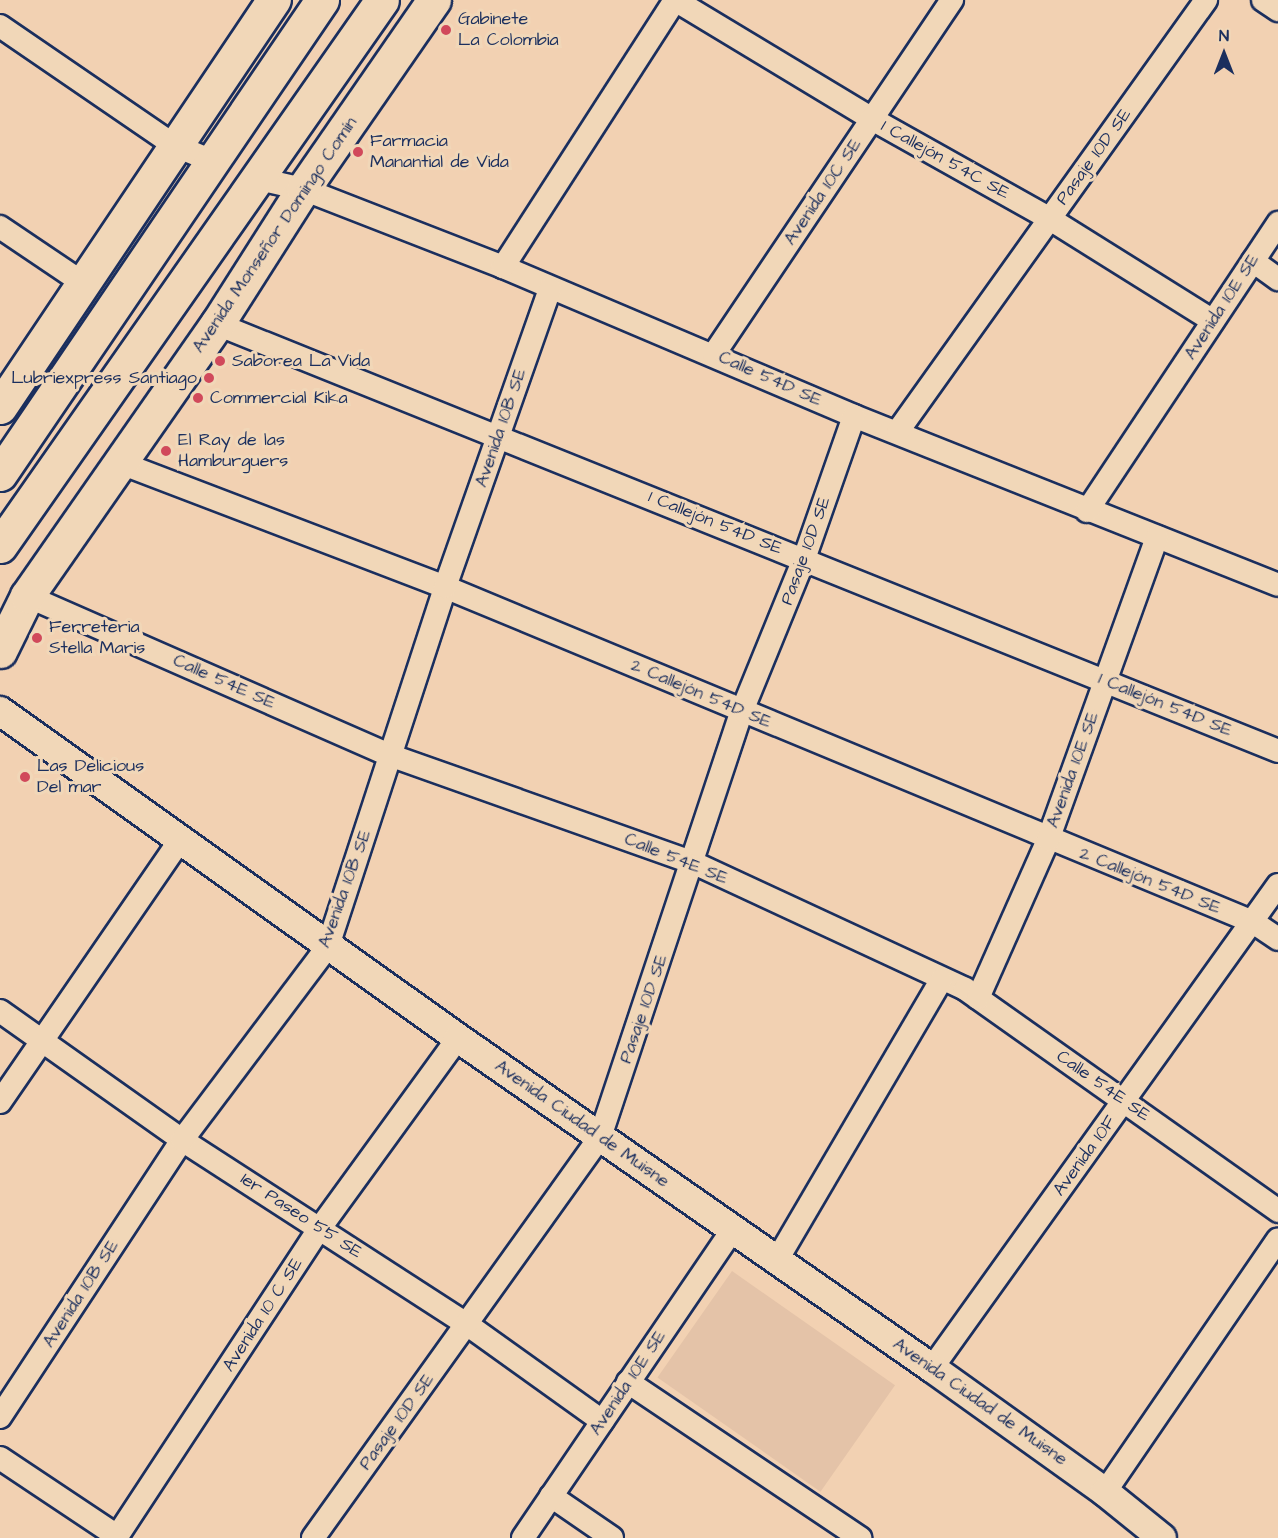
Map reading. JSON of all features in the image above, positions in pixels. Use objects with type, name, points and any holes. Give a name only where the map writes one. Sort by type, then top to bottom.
[{"type":"main road","points":[[0,407],[174,145],[274,0]]},
{"type":"main road","points":[[0,474],[322,0]]},
{"type":"main road","points":[[0,546],[260,179],[382,0]]},
{"type":"main road","name":"Avenida Monseñor Domingo Comín","points":[[0,651],[27,596],[118,462],[217,324],[303,189],[434,0]]},
{"type":"street","points":[[503,267],[675,0]]},
{"type":"street","name":"1 Callejón 54C SE","points":[[675,0],[872,119],[1050,219],[1213,321]]},
{"type":"street","name":"Avenida 10C SE","points":[[714,354],[952,0]]},
{"type":"street","name":"Pasaje 10D SE","points":[[898,431],[1206,0]]},
{"type":"street","points":[[1263,0],[1278,10]]},
{"type":"street","points":[[0,26],[174,145],[212,161]]},
{"type":"street","name":"Calle 54D SE","points":[[260,179],[303,189],[503,267],[550,289],[714,354],[854,416],[898,431],[1087,511],[1278,585]]},
{"type":"street","name":"Avenida 10E SE","points":[[1087,511],[1278,223]]},
{"type":"street","points":[[0,227],[83,283]]},
{"type":"street","points":[[1252,261],[1278,279]]},
{"type":"street","name":"Avenida 10B SE","points":[[0,1417],[182,1140],[328,946],[392,756],[445,586],[550,289]]},
{"type":"street","name":"1 Callejón 54D SE","points":[[217,324],[1278,751]]},
{"type":"street","name":"Pasaje 10D SE","points":[[313,1538],[468,1325],[600,1137],[694,863],[742,711],[804,559],[854,416]]},
{"type":"street","name":"2 Callejón 54D SE","points":[[118,462],[445,586],[1048,840],[1252,922],[1278,939]]},
{"type":"street","name":"Avenida 10E SE","points":[[978,998],[1048,840],[1157,537]]},
{"type":"street","name":"Calle 54E SE","points":[[27,596],[392,756],[694,863],[978,998],[1278,1211]]},
{"type":"street","name":"Avenida Ciudad de Muisne","points":[[0,711],[458,1038],[932,1368],[1105,1492],[1162,1538]]},
{"type":"street","points":[[0,1102],[180,840]]},
{"type":"street","name":"Avenida 10F","points":[[932,1368],[1278,885]]},
{"type":"street","points":[[777,1260],[941,980]]},
{"type":"street","name":"1er Paseo 55 SE","points":[[0,1011],[182,1140],[468,1325],[602,1420]]},
{"type":"street","name":"Avenida 10 C SE","points":[[116,1537],[320,1228],[458,1038]]},
{"type":"street","name":"Avenida 10E SE","points":[[523,1538],[734,1228]]},
{"type":"street","points":[[1105,1492],[1278,1239]]},
{"type":"street","points":[[628,1383],[860,1538]]},
{"type":"street","points":[[0,1458],[116,1537]]},
{"type":"street","points":[[551,1496],[612,1538]]},
{"type":"shaded area","points":[[732,1271],[895,1385],[820,1492],[657,1377]]},
{"type":"place","name":"Gabinete La Colombia","points":[[446,30]]},
{"type":"place","name":"Farmacia Manantial de Vida","points":[[358,152]]},
{"type":"place","name":"Saborea La Vida","points":[[220,361]]},
{"type":"place","name":"Lubriexpress Santiago","points":[[209,378]]},
{"type":"place","name":"Commercial Kika","points":[[198,398]]},
{"type":"place","name":"El Ray de las Hamburguers","points":[[166,451]]},
{"type":"place","name":"Ferreteria Stella Maris","points":[[37,638]]},
{"type":"place","name":"Las Delicious Del mar","points":[[25,777]]}]
